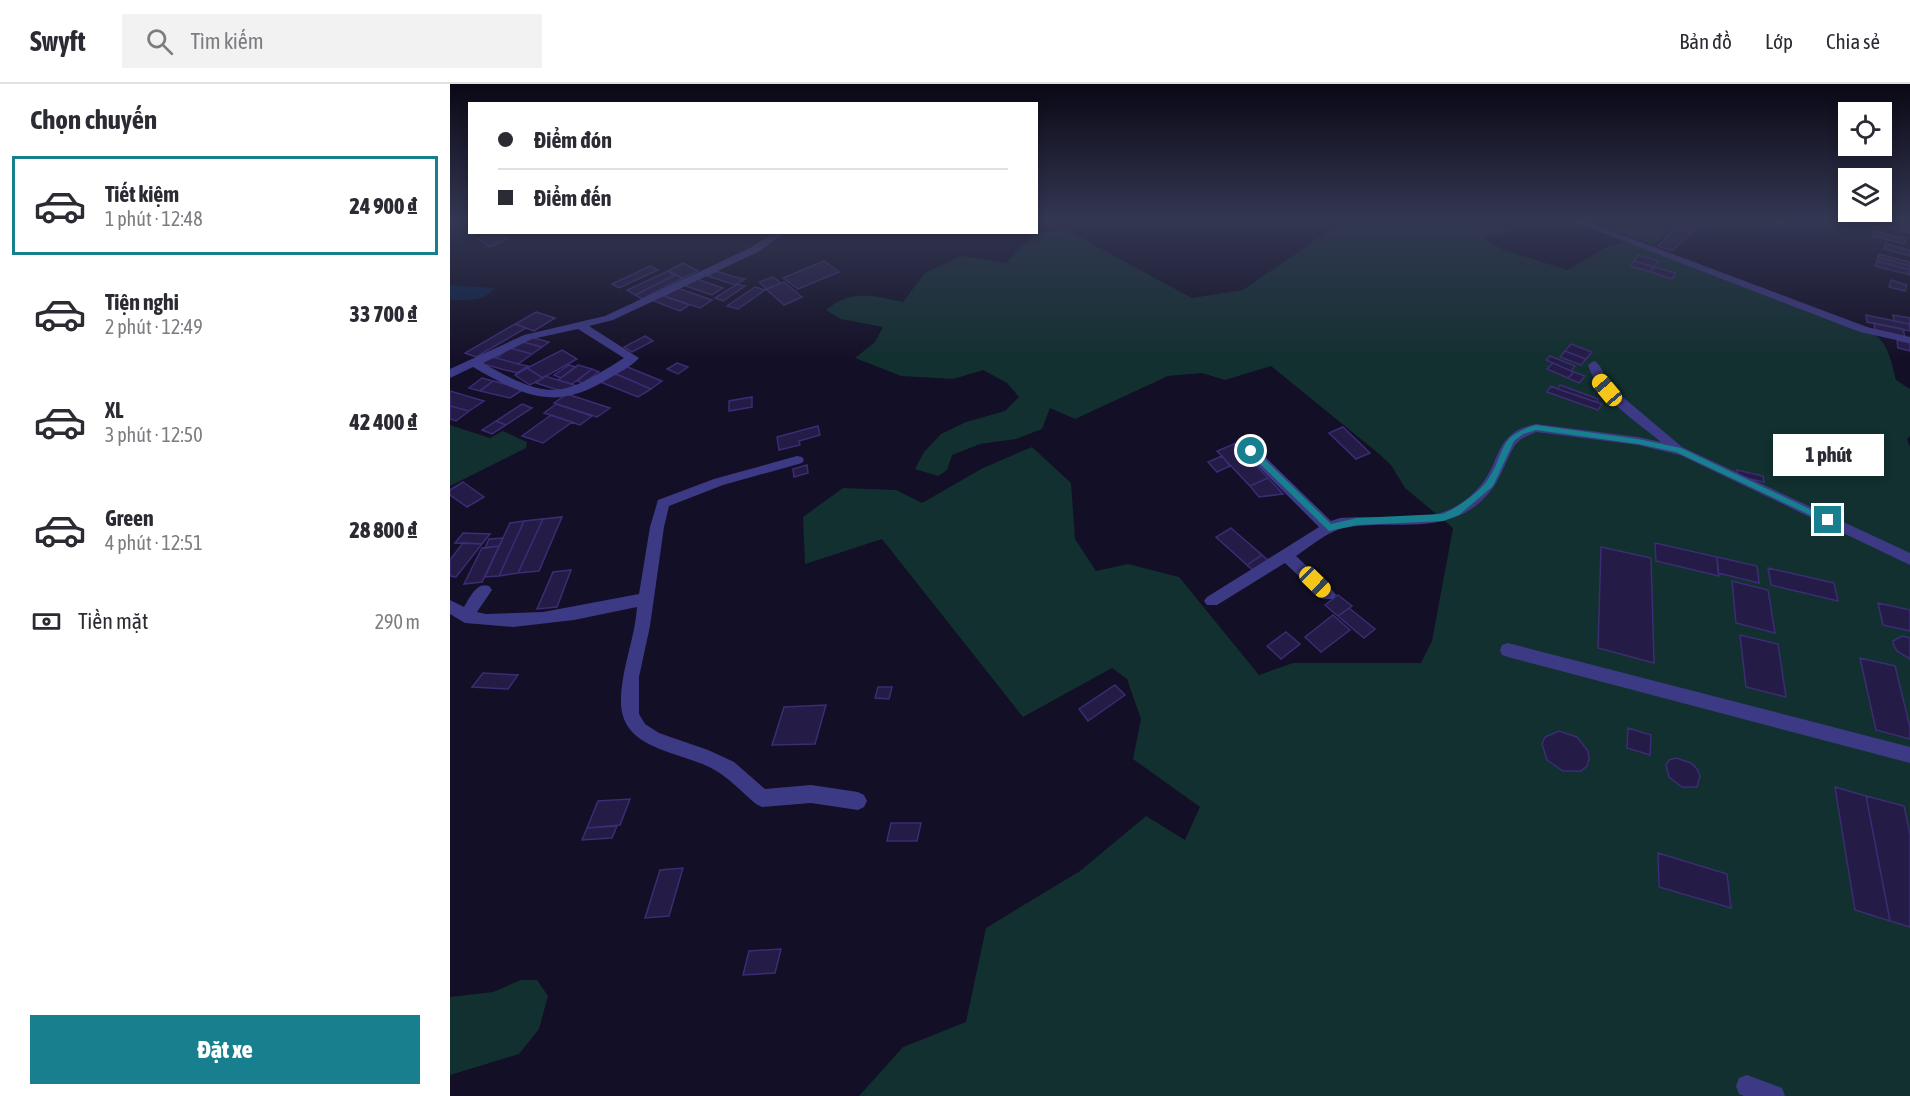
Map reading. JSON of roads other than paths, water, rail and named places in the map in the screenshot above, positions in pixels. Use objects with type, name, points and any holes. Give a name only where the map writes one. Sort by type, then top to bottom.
[{"type":"street","points":[[450,374],[528,338],[609,318],[717,267]]},
{"type":"street","points":[[1699,267],[1863,330],[1910,340]]},
{"type":"street","points":[[474,363],[499,377],[550,395],[575,391],[633,358],[581,326]]},
{"type":"street","points":[[1594,365],[1599,380],[1607,390],[1678,450],[1910,559]]},
{"type":"street","points":[[1212,601],[1329,528],[1357,521],[1443,518],[1455,513],[1490,484],[1511,439],[1526,430],[1546,428],[1678,450]]},
{"type":"street","points":[[1251,451],[1329,528]]},
{"type":"street","points":[[797,460],[719,482],[663,503],[657,522],[652,578],[645,599],[645,615],[631,675],[629,706],[634,725],[652,740],[682,748],[724,766],[762,798],[811,794],[858,801]]},
{"type":"street","points":[[1286,555],[1328,595]]},
{"type":"street","points":[[465,617],[484,590]]},
{"type":"street","points":[[450,606],[465,617],[513,620],[545,618],[645,599]]},
{"type":"street","points":[[1508,650],[1910,755]]},
{"type":"street","points":[[1747,1086],[1774,1096]]},
{"type":"water","points":[[450,285],[494,288],[480,298],[450,300]]}]
